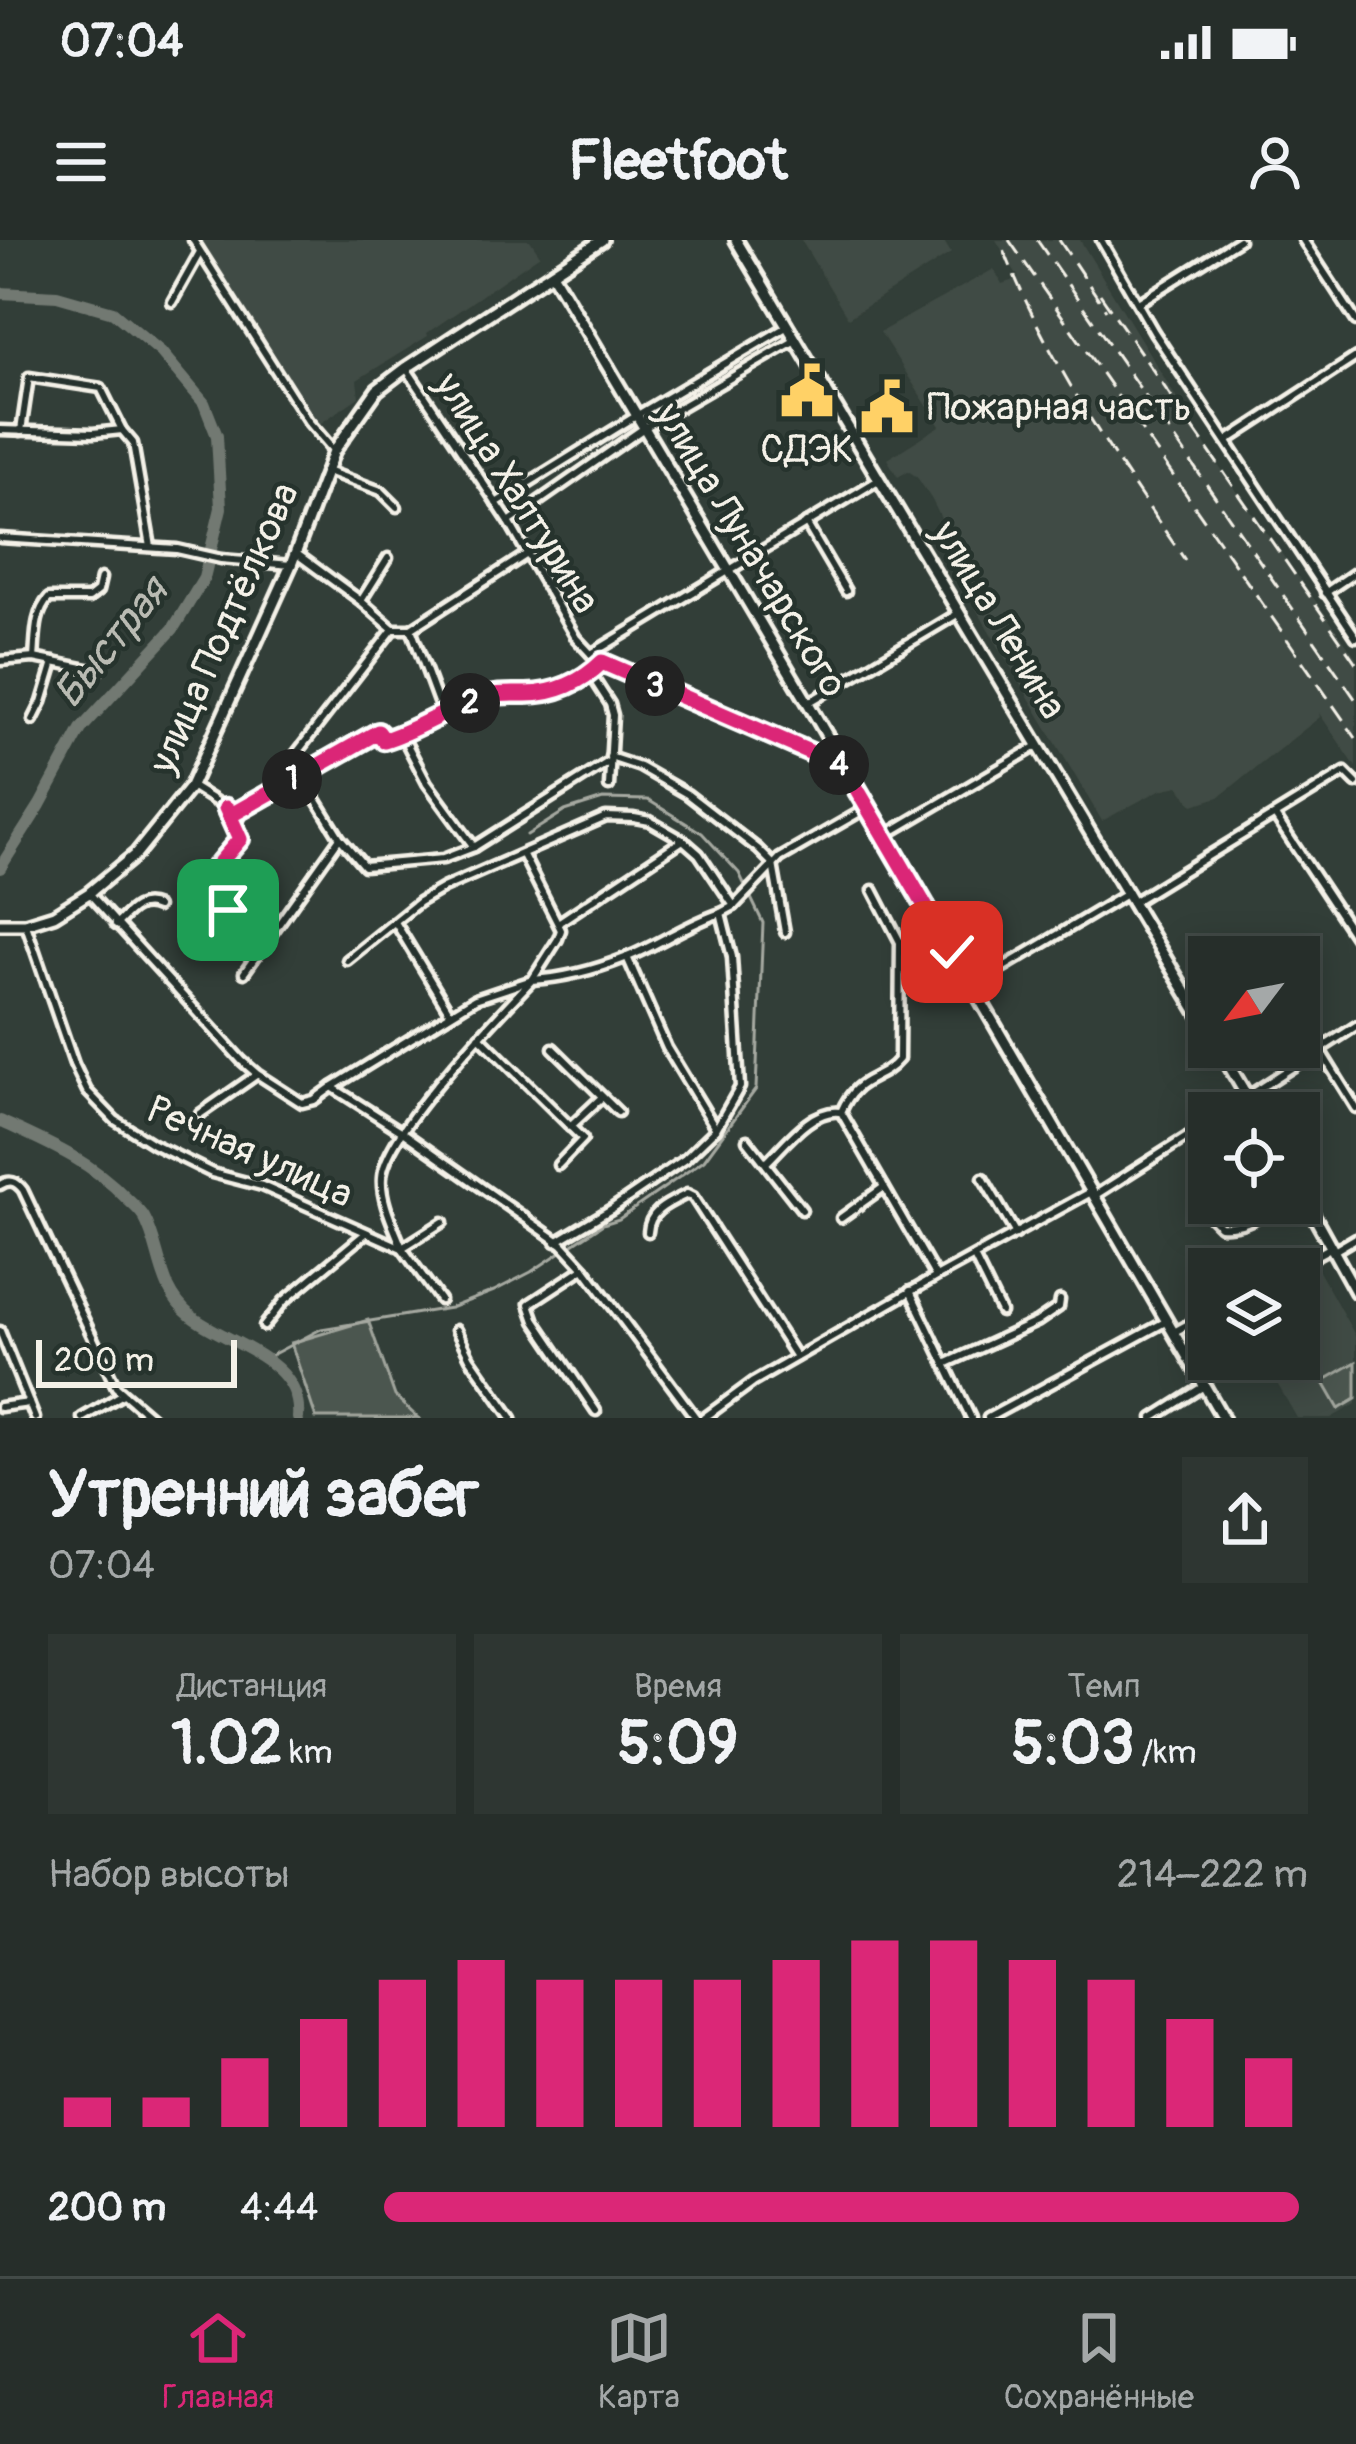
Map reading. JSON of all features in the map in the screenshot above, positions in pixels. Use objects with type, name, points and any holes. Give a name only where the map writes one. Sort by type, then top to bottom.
[{"type":"main road","name":"улица Подтёлкова","points":[[0,924],[26,924],[54,915],[89,892],[136,854],[191,786],[294,559],[334,451],[377,390],[602,240]]},
{"type":"main road","name":"улица Ленина","points":[[736,240],[1188,996]]},
{"type":"main road","name":"улица Луначарского","points":[[552,273],[1223,1418]]},
{"type":"main road","points":[[1319,1224],[1356,1292]]},
{"type":"street","points":[[193,240],[308,421],[334,451]]},
{"type":"street","points":[[1101,240],[1356,637]]},
{"type":"street","points":[[1138,303],[1239,240]]},
{"type":"street","points":[[1303,240],[1356,321]]},
{"type":"street","points":[[172,302],[200,252]]},
{"type":"street","points":[[496,503],[788,326]]},
{"type":"street","points":[[509,522],[644,428],[796,339]]},
{"type":"street","points":[[1227,441],[1356,357]]},
{"type":"street","name":"улица Халтурина","points":[[406,368],[509,522],[576,638],[591,654],[844,767]]},
{"type":"street","points":[[20,431],[29,377],[101,388],[122,430],[134,443],[151,548]]},
{"type":"street","points":[[0,430],[122,430]]},
{"type":"street","name":"улица Подтёлкова","points":[[327,471],[381,490],[397,507]]},
{"type":"street","points":[[591,654],[880,478]]},
{"type":"street","points":[[806,523],[846,591]]},
{"type":"street","points":[[0,538],[194,552],[221,559],[294,559],[361,601],[394,629],[412,629],[525,555]]},
{"type":"street","points":[[361,601],[388,558]]},
{"type":"street","points":[[1325,592],[1356,572]]},
{"type":"street","points":[[34,658],[38,614],[44,602],[89,598],[98,591],[100,578]]},
{"type":"street","points":[[808,703],[959,613]]},
{"type":"street","points":[[286,783],[295,755],[394,629]]},
{"type":"street","points":[[412,629],[442,713]]},
{"type":"street","points":[[0,661],[34,658],[98,671]]},
{"type":"street","points":[[33,720],[54,662]]},
{"type":"street","points":[[191,786],[233,814],[378,732],[384,740],[402,735],[442,713],[489,696],[549,693],[590,674],[602,662]]},
{"type":"street","points":[[590,674],[613,715],[610,786]]},
{"type":"street","points":[[402,735],[427,783],[474,847]]},
{"type":"street","points":[[884,836],[1040,745]]},
{"type":"street","points":[[302,775],[340,838],[364,866],[443,859],[474,847],[610,759],[640,767],[687,794],[772,864],[785,932]]},
{"type":"street","points":[[971,986],[1346,772],[1356,783]]},
{"type":"street","points":[[226,808],[240,839],[206,879],[228,910]]},
{"type":"street","points":[[89,892],[257,1074],[302,1103],[475,1000],[532,980],[566,977],[627,957],[721,913],[734,906],[772,864],[867,808]]},
{"type":"street","points":[[1274,815],[1356,938]]},
{"type":"street","points":[[347,960],[442,888],[606,817],[650,821],[683,841],[699,854],[734,906]]},
{"type":"street","points":[[244,973],[340,838]]},
{"type":"street","points":[[558,923],[683,841]]},
{"type":"street","points":[[443,1222],[401,1248],[382,1188],[382,1172],[401,1132],[532,980],[558,939],[561,930],[524,855]]},
{"type":"street","points":[[841,1112],[857,1086],[899,1059],[900,942],[873,890]]},
{"type":"street","points":[[116,925],[136,905],[157,907]]},
{"type":"street","points":[[559,1243],[685,1159],[716,1129],[740,1087],[732,957],[721,913]]},
{"type":"street","points":[[394,922],[450,1012]]},
{"type":"street","name":"Речная улица","points":[[26,924],[74,1064],[87,1091],[115,1120],[212,1173],[262,1186],[401,1248],[440,1300]]},
{"type":"street","points":[[627,957],[667,1048],[716,1129]]},
{"type":"street","points":[[1356,1026],[1320,1049],[1356,1108]]},
{"type":"street","points":[[479,1036],[583,1139],[558,1165]]},
{"type":"street","points":[[553,1048],[618,1112]]},
{"type":"street","points":[[1256,1092],[1292,1068]]},
{"type":"street","points":[[200,1114],[257,1074]]},
{"type":"street","points":[[332,1087],[559,1243],[700,1418],[910,1291],[1093,1194],[1188,1136]]},
{"type":"street","points":[[570,1127],[602,1097]]},
{"type":"street","points":[[766,1162],[814,1119],[827,1111],[841,1112]]},
{"type":"street","points":[[841,1112],[936,1276]]},
{"type":"street","points":[[747,1140],[802,1210]]},
{"type":"street","points":[[983,1178],[1016,1234]]},
{"type":"street","points":[[0,1185],[11,1181],[23,1190],[116,1387],[152,1418]]},
{"type":"street","points":[[841,1218],[884,1187]]},
{"type":"street","points":[[648,1232],[654,1212],[687,1194],[693,1198],[796,1357]]},
{"type":"street","name":"Речная улица","points":[[264,1326],[284,1301],[366,1233]]},
{"type":"street","points":[[1320,1255],[1356,1238]]},
{"type":"street","points":[[974,1257],[1001,1312]]},
{"type":"street","points":[[582,1266],[529,1304],[535,1321],[596,1411]]},
{"type":"street","points":[[910,1291],[970,1418]]},
{"type":"street","points":[[945,1364],[1037,1322],[1058,1307],[1060,1300]]},
{"type":"street","points":[[988,1418],[1167,1321]]},
{"type":"street","points":[[1174,1332],[1188,1324]]},
{"type":"street","points":[[456,1330],[512,1418]]},
{"type":"street","points":[[0,1331],[35,1418]]},
{"type":"street","points":[[1153,1418],[1204,1386]]},
{"type":"street","points":[[82,1418],[123,1394]]},
{"type":"street","points":[[0,1407],[29,1402]]},
{"type":"shaded area","points":[[201,240],[530,240],[540,255],[428,336],[357,380],[359,397],[318,425],[306,413]]},
{"type":"shaded area","points":[[801,240],[943,240],[951,253],[848,318]]},
{"type":"shaded area","points":[[996,240],[1080,240],[1215,461],[1356,657],[1356,767],[1319,713],[1320,717],[1219,797],[1193,805],[1179,786],[1160,790],[1102,821],[936,541],[948,533],[932,500],[917,477],[908,471],[898,477],[887,459],[940,426],[880,332],[994,269],[1002,284],[1019,278]]},
{"type":"shaded area","points":[[1320,1273],[1356,1337],[1356,1404],[1331,1418],[1297,1418],[1275,1380],[1320,1380]]},
{"type":"shaded area","points":[[368,1320],[395,1396],[418,1418],[316,1418],[291,1343]]},
{"type":"shaded area","points":[[1356,1362],[1356,1399],[1339,1409],[1323,1381]]},
{"type":"waterway","name":"Быстрая","points":[[0,293],[57,296],[113,312],[161,352],[204,403],[217,436],[221,508],[204,578],[173,629],[81,729],[0,868]]},
{"type":"waterway","points":[[266,1358],[321,1329],[450,1308],[531,1272],[704,1160],[756,1089],[763,923],[739,873],[702,833],[648,800],[603,799],[565,811],[527,835]]},
{"type":"waterway","name":"Быстрая","points":[[0,1121],[82,1162],[138,1209],[180,1305],[276,1367],[296,1398],[298,1418]]},
{"type":"railway","points":[[1009,240],[1356,738]]},
{"type":"railway","points":[[1037,240],[1356,700]]},
{"type":"railway","points":[[1059,240],[1106,310]]},
{"type":"railway","points":[[1004,250],[1062,371],[1185,560]]},
{"type":"railway","points":[[1100,294],[1356,663]]},
{"type":"place","name":"СДЭК","points":[[807,391]]},
{"type":"place","name":"Пожарная часть","points":[[887,407]]},
{"type":"route","points":[[228,910],[206,879],[240,839],[226,808],[233,814],[378,732],[384,740],[402,735],[442,713],[489,696],[549,693],[590,674],[602,662],[844,767],[952,952]]}]
